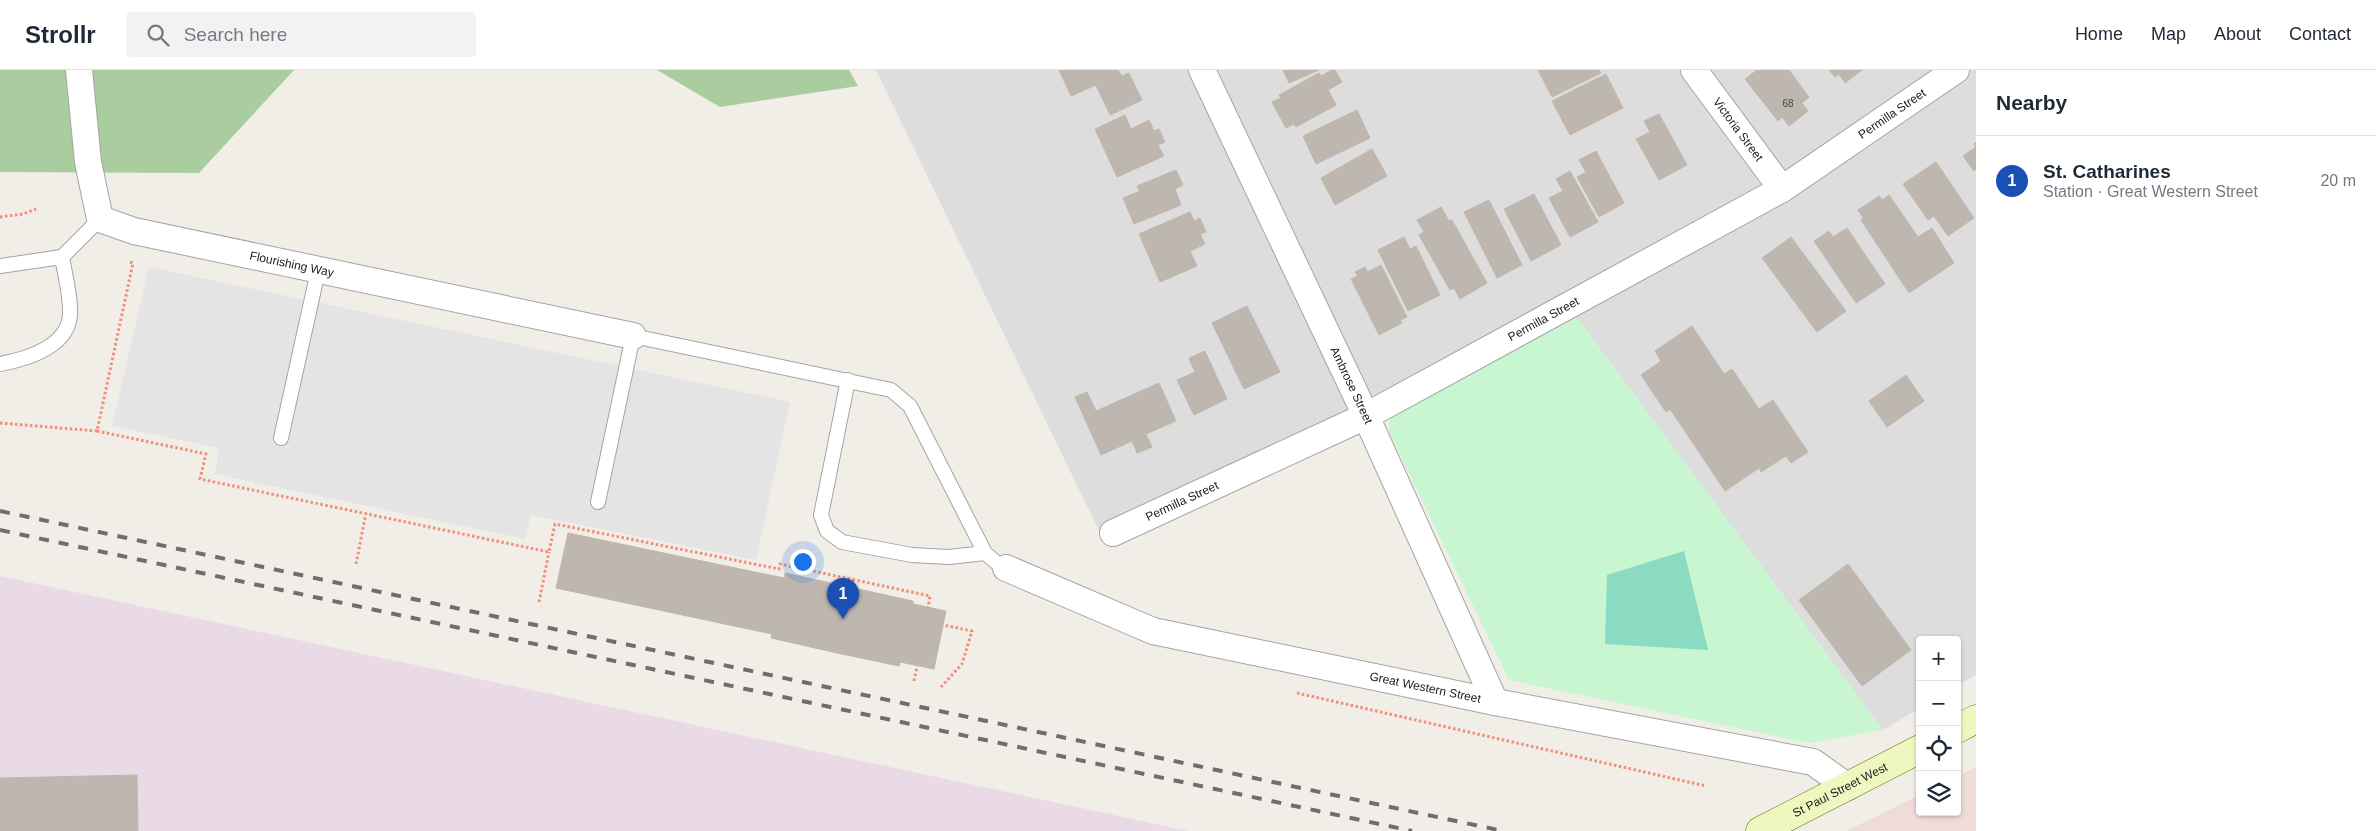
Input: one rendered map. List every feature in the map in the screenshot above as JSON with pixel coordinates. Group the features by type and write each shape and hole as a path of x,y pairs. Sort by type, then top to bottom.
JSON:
{"main road":[{"path":"1961,727 1976,719"},
{"name":"St Paul Street West","path":"1760,831 1820,802 1916,751"}],"street":[{"path":"79,70 88,162 100,219"},
{"name":"Ambrose Street","path":"1202,70 1366,416 1495,702"},
{"name":"Victoria Street","path":"1694,70 1782,189"},
{"name":"Permilla Street","path":"1113,533 1366,416 1782,189 1956,70"},
{"name":"Flourishing Way","path":"100,219 134,231 632,336"},
{"name":"Great Western Street","path":"1006,568 1153,631 1495,702 1813,762 1848,787"}],"lane":[{"path":"0,266 62,257 100,219"},
{"path":"0,364 19,361 47,349 64,333 71,312 62,257"},
{"path":"281,438 318,271"},
{"path":"598,502 632,336 891,390 910,406 985,553 1006,568"},
{"path":"848,380 820,516 827,531 842,542 912,555 949,557 985,553"}],"path":[{"path":"0,217 23,214 36,209"},
{"path":"96,430 133,263 126,259"},
{"path":"0,423 96,430 206,454 200,479 549,552"},
{"path":"356,564 366,513"},
{"path":"538,602 555,524 779,569 780,564 930,596 928,608"},
{"path":"852,587 853,579"},
{"path":"942,687 962,664 972,631 943,625"},
{"path":"914,681 917,666"},
{"path":"1295,693 1706,786"}],"shaded area":[{"path":"876,70 1976,70 1976,675 1961,684 1961,636 1916,636 1916,710 1883,730 1575,315 1104,541"},
{"path":"149,267 790,402 756,560 531,515 525,539 215,474 219,448 112,426"},
{"path":"0,576 1188,831 0,831"},
{"path":"1976,767 1976,831 1846,831 1916,797 1916,816 1961,816 1961,775"}],"green space":[{"path":"0,70 294,70 199,173 0,172"},
{"path":"657,70 849,70 858,86 720,107"},
{"path":"1575,315 1883,730 1808,743 1509,680 1389,432 1390,418"},
{"path":"1684,551 1708,650 1605,644 1607,575"}],"building":[{"path":"1059,70 1118,70 1122,76 1129,73 1142,100 1110,115 1096,85 1071,96"},
{"path":"1283,70 1319,70 1289,83"},
{"path":"1335,70 1342,82 1328,90 1336,105 1296,127 1294,124 1286,128 1272,102 1281,98 1279,95 1319,73 1321,76"},
{"path":"1538,70 1599,70 1601,73 1552,97"},
{"path":"1757,70 1789,70 1809,97 1802,103 1808,111 1789,126 1782,117 1778,121 1745,79"},
{"path":"1829,70 1862,70 1845,83 1839,74 1835,77"},
{"path":"1606,74 1623,108 1570,135 1552,101"},
{"path":"1357,110 1370,138 1316,164 1303,136"},
{"path":"1659,114 1687,165 1659,180 1636,139 1650,132 1644,121"},
{"path":"1125,115 1131,129 1149,120 1154,131 1159,129 1165,142 1158,145 1164,156 1117,177 1095,129"},
{"path":"1976,147 1976,169 1974,171 1963,156"},
{"path":"1372,149 1387,176 1335,205 1321,178"},
{"path":"1596,151 1624,203 1599,217 1577,177 1586,172 1579,160"},
{"path":"1936,162 1974,218 1948,236 1934,216 1928,220 1903,184"},
{"path":"1176,170 1183,185 1175,189 1181,205 1134,224 1123,198 1140,191 1137,186"},
{"path":"1570,171 1598,222 1570,237 1549,198 1563,191 1556,179"},
{"path":"1534,194 1561,245 1531,261 1504,209"},
{"path":"1889,195 1918,237 1932,228 1954,263 1909,293 1861,220 1863,218 1858,210 1879,196 1882,200"},
{"path":"1489,200 1522,265 1497,278 1464,212"},
{"path":"1441,207 1449,221 1452,220 1487,283 1460,299 1454,288 1450,290 1419,235 1424,232 1417,220"},
{"path":"1190,212 1194,221 1200,218 1206,232 1200,234 1205,244 1190,251 1197,266 1160,282 1139,234"},
{"path":"1847,228 1885,284 1856,303 1814,241 1829,231 1833,237"},
{"path":"1404,237 1410,249 1416,246 1440,295 1408,311 1378,250"},
{"path":"1791,237 1846,311 1817,332 1762,258"},
{"path":"1381,265 1407,317 1400,320 1402,323 1379,335 1351,279 1358,276 1355,272 1365,267 1367,272"},
{"path":"1247,306 1280,372 1244,389 1212,323"},
{"path":"1692,326 1724,374 1732,369 1759,409 1773,400 1808,452 1791,463 1786,456 1761,472 1759,468 1725,491 1670,409 1666,412 1641,375 1661,361 1655,351"},
{"path":"1205,351 1227,399 1194,415 1177,380 1195,372 1189,358"},
{"path":"1906,375 1924,401 1887,427 1869,401"},
{"path":"1159,383 1176,421 1146,434 1152,447 1137,453 1132,441 1101,455 1075,397 1087,392 1096,411"},
{"path":"568,533 745,570 734,626 556,588"},
{"path":"1848,564 1911,650 1862,686 1799,600"},
{"path":"745,570 784,578 785,573 913,601 913,604 946,611 934,669 900,662 899,666 837,653 771,638 772,634 734,626"},
{"path":"137,775 138,831 0,831 0,778"}],"railway":[{"path":"0,511 1503,831"},
{"path":"0,530 1412,831"}],"place":[{"name":"St. Catharines","path":"843,619"}]}
